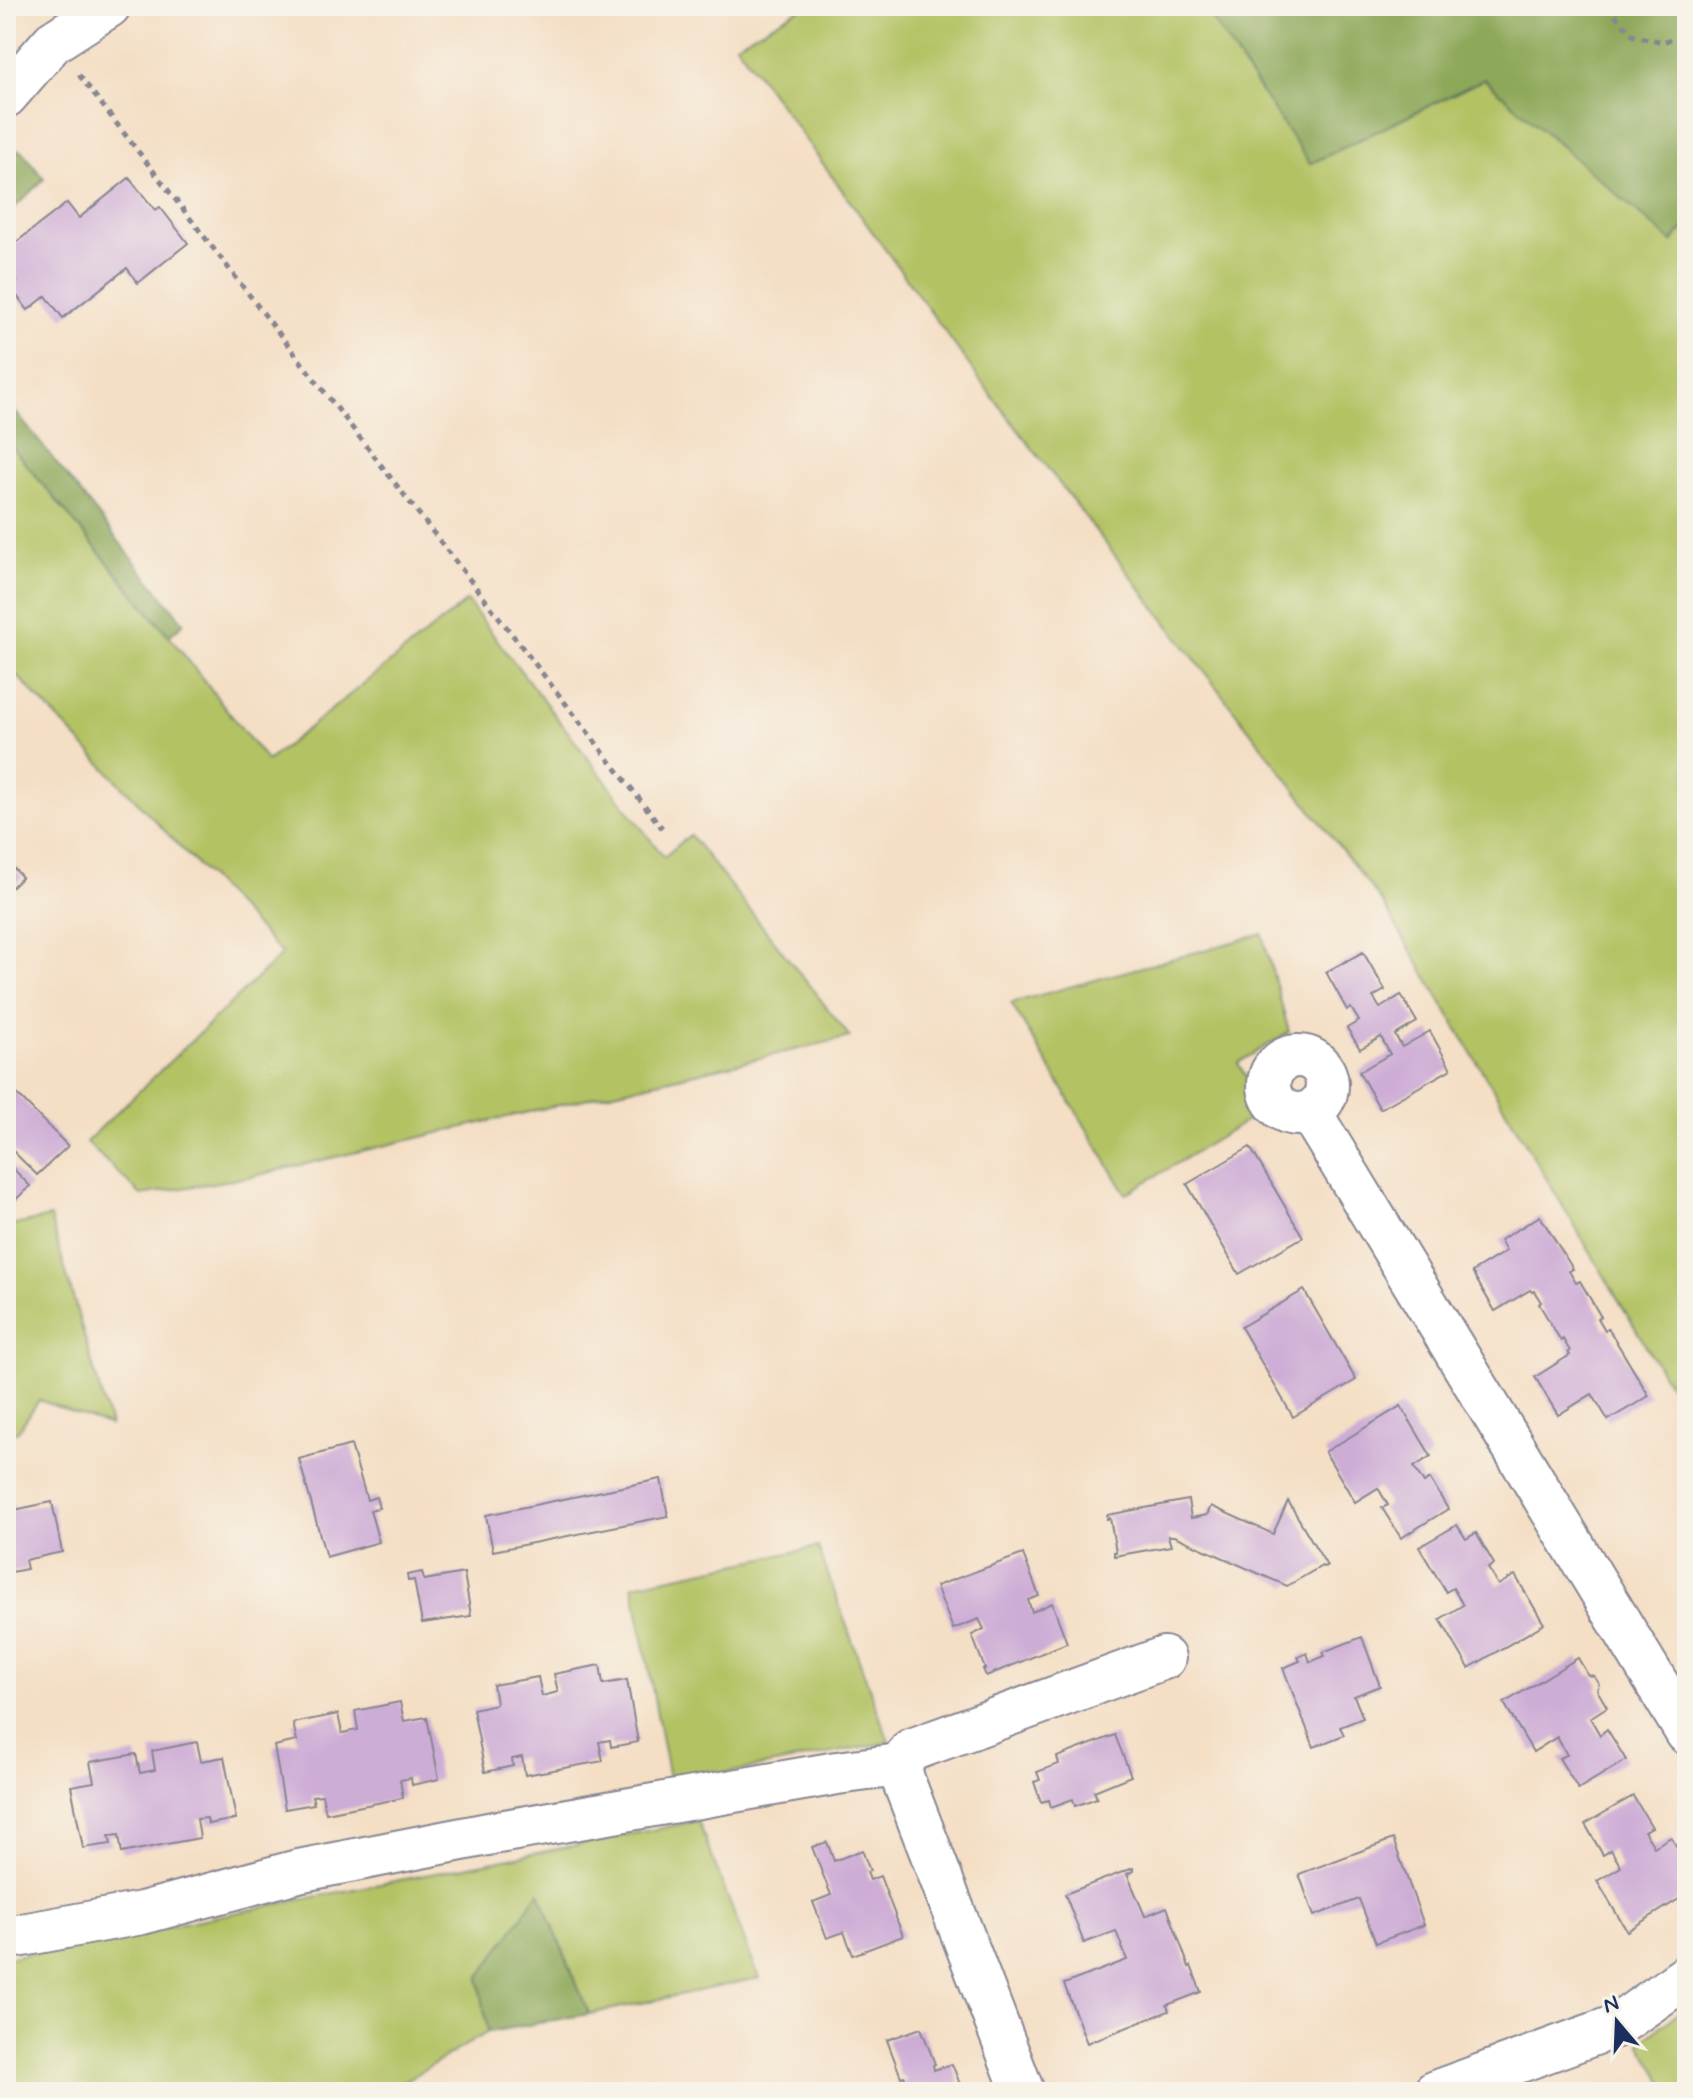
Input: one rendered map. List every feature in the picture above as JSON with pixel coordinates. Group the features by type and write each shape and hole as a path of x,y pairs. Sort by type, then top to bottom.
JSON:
{"street":[{"path":"6,96 53,42 109,6"},
{"path":"1310,1112 1687,1733"},
{"path":"6,1938 142,1913 298,1871 463,1839 837,1773 899,1765 911,1750 1164,1658"},
{"path":"899,1765 1023,2092"},
{"path":"1435,2092 1504,2080 1616,2026 1687,1976"}],"path":[{"path":"1607,6 1634,36 1664,42 1687,31"},
{"path":"53,42 662,828"}],"green space":[{"path":"805,6 1203,6 1310,164 1484,79 1671,241 1687,225 1687,1415 1382,902 985,387 736,44"},
{"path":"1203,6 1687,6 1687,225 1672,242 1484,79 1310,164"},
{"path":"6,147 22,151 44,179 6,216"},
{"path":"6,400 184,623 169,636 6,440"},
{"path":"6,440 169,636 267,761 467,601 664,857 690,835 850,1037 254,1176 141,1195 86,1142 282,954 6,664"},
{"path":"1262,934 1289,1032 1238,1063 1265,1110 1126,1194 1011,1003"},
{"path":"50,1217 110,1426 39,1400 18,1431 6,1434 6,1227"},
{"path":"818,1547 889,1742 670,1784 633,1585"},
{"path":"698,1821 759,1978 589,2014 539,1893 479,1978 488,2032 383,2092 6,2092 6,1958"},
{"path":"539,1892 589,2014 488,2032 479,1978"},
{"path":"1687,2005 1687,2092 1669,2092 1640,2043"}],"building":[{"path":"129,178 155,210 160,207 188,243 138,283 127,268 63,318 46,296 28,310 10,287 17,282 6,268 6,250 67,203 79,218"},
{"path":"6,860 22,877 6,893"},
{"path":"1363,952 1385,990 1373,997 1380,1008 1401,995 1417,1022 1395,1035 1402,1047 1430,1031 1451,1069 1380,1109 1359,1072 1390,1054 1381,1037 1360,1049 1347,1028 1359,1021 1351,1008 1347,1010 1326,972"},
{"path":"6,1083 68,1146 37,1175 6,1144"},
{"path":"1250,1147 1303,1237 1239,1274 1187,1184"},
{"path":"6,1161 30,1186 6,1209"},
{"path":"1540,1216 1573,1269 1569,1271 1576,1283 1580,1281 1605,1330 1608,1328 1649,1396 1608,1420 1592,1394 1558,1415 1535,1377 1570,1355 1570,1351 1539,1304 1541,1302 1530,1290 1495,1311 1472,1272 1506,1251 1500,1240"},
{"path":"1304,1290 1356,1380 1293,1417 1241,1327"},
{"path":"1401,1406 1431,1456 1414,1467 1424,1483 1430,1479 1448,1509 1401,1538 1382,1508 1388,1505 1378,1488 1355,1502 1325,1452"},
{"path":"351,1445 367,1500 376,1497 379,1508 370,1510 379,1542 326,1557 299,1459"},
{"path":"661,1479 668,1516 493,1551 486,1515"},
{"path":"1188,1500 1191,1518 1207,1515 1211,1506 1273,1534 1288,1501 1327,1566 1287,1586 1174,1536 1168,1536 1171,1546 1114,1556 1116,1552 1107,1515"},
{"path":"13,1502 14,1510 52,1502 62,1552 25,1560 27,1569 6,1573 6,1503"},
{"path":"1457,1525 1466,1539 1476,1533 1494,1564 1488,1568 1498,1585 1515,1575 1544,1624 1469,1668 1440,1619 1463,1605 1453,1588 1446,1592 1419,1547"},
{"path":"1023,1554 1039,1596 1028,1600 1032,1612 1052,1603 1067,1643 986,1676 972,1635 984,1629 979,1619 953,1629 936,1586"},
{"path":"422,1572 424,1580 464,1573 471,1616 422,1623 414,1580 408,1581 407,1575"},
{"path":"1362,1637 1380,1686 1354,1696 1363,1718 1340,1727 1344,1735 1314,1747 1283,1668 1300,1661 1298,1657 1307,1653 1310,1662 1325,1656 1323,1652"},
{"path":"1578,1658 1588,1675 1594,1676 1599,1684 1597,1690 1607,1707 1590,1718 1600,1735 1607,1729 1626,1760 1578,1789 1559,1758 1567,1755 1557,1737 1533,1752 1504,1703"},
{"path":"600,1665 603,1684 627,1680 638,1742 611,1747 610,1740 599,1742 603,1761 525,1775 522,1757 512,1759 513,1766 485,1772 473,1709 496,1704 493,1685 538,1677 542,1696 558,1692 554,1674"},
{"path":"400,1702 404,1721 427,1717 439,1779 412,1785 411,1778 400,1780 403,1798 326,1813 322,1795 312,1796 314,1804 285,1809 274,1746 297,1741 293,1723 338,1714 342,1733 358,1730 355,1711"},
{"path":"1115,1735 1131,1776 1094,1791 1097,1798 1075,1806 1073,1799 1051,1807 1049,1800 1041,1802 1034,1782 1040,1780 1037,1772 1059,1764 1057,1757"},
{"path":"197,1742 201,1761 224,1757 236,1819 208,1824 207,1818 197,1819 200,1838 122,1853 119,1835 109,1836 111,1844 83,1848 71,1786 94,1782 90,1762 136,1754 140,1773 155,1770 152,1751"},
{"path":"1633,1796 1652,1827 1644,1831 1654,1847 1671,1837 1681,1854 1687,1855 1687,1894 1627,1931 1597,1881 1621,1867 1611,1850 1603,1855 1585,1824"},
{"path":"1393,1839 1424,1925 1376,1943 1359,1899 1314,1916 1299,1874"},
{"path":"827,1842 834,1861 862,1850 870,1880 880,1876 903,1936 853,1955 844,1932 827,1938 813,1902 831,1895 812,1847"},
{"path":"1133,1868 1134,1871 1127,1874 1145,1916 1167,1907 1201,1992 1167,2005 1169,2011 1087,2043 1064,1984 1127,1960 1116,1931 1084,1943 1065,1894"},
{"path":"921,2028 935,2064 934,2070 952,2064 963,2092 894,2092 892,2086 906,2081 904,2076 901,2077 887,2040"}]}
